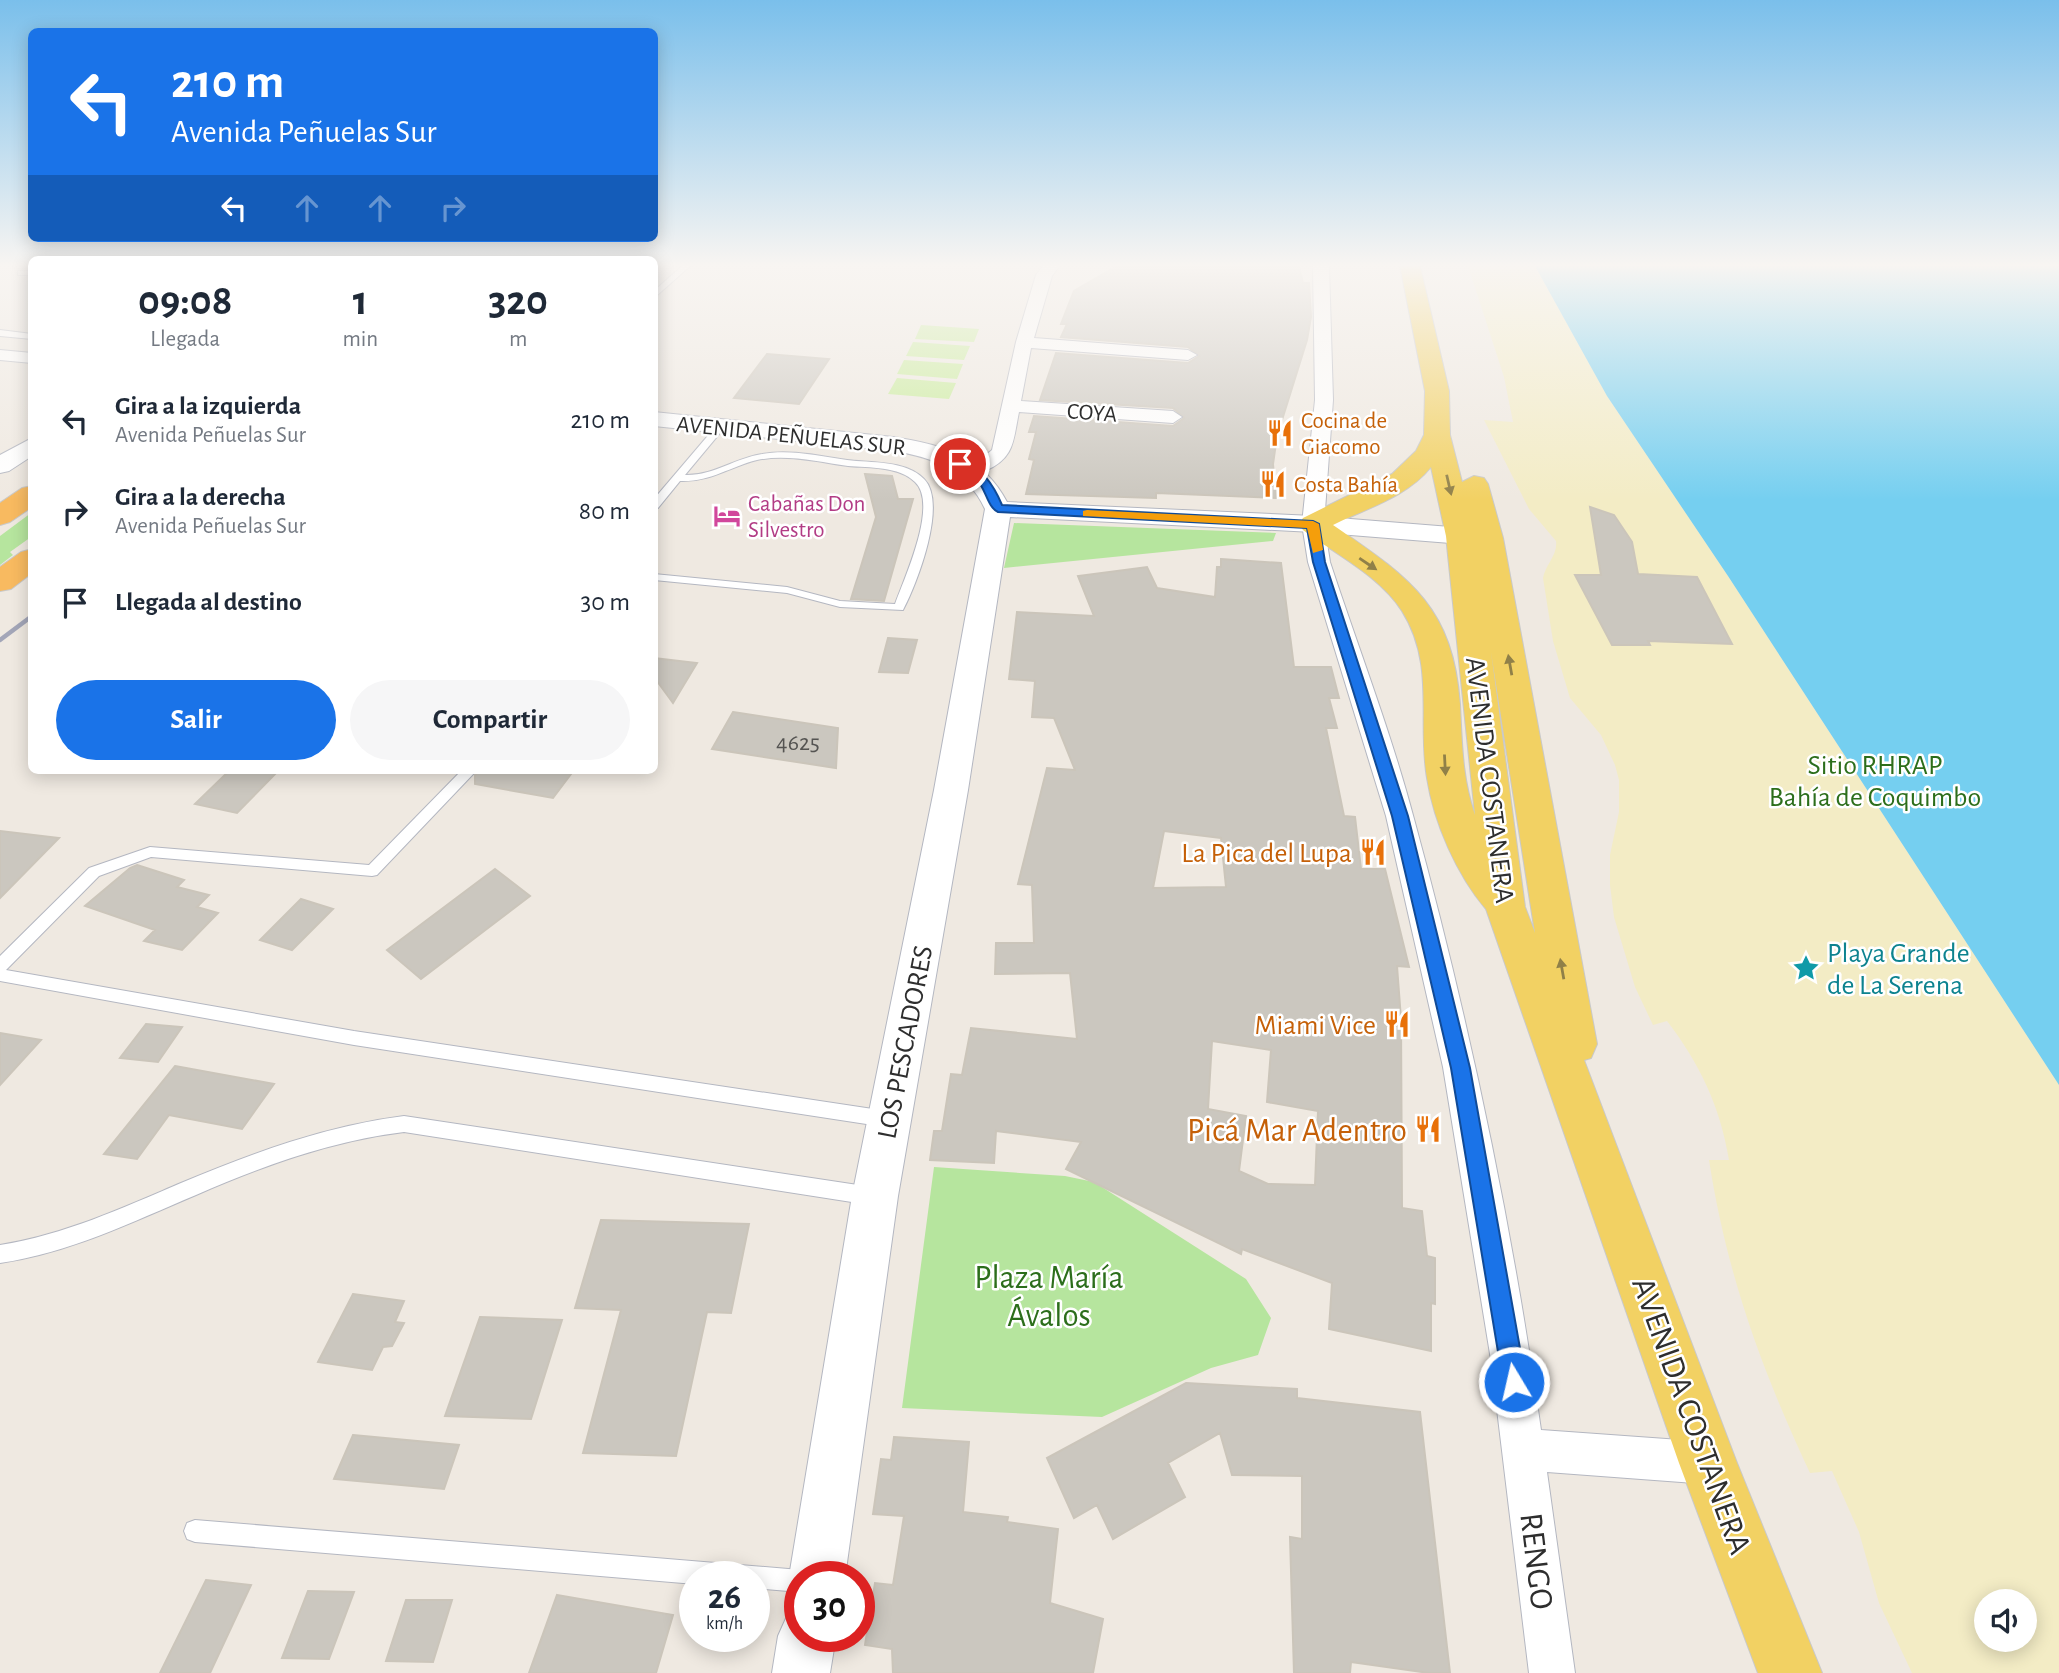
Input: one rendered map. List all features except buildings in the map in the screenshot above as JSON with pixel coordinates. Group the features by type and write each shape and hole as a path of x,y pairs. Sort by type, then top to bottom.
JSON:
{"highway":[{"path":"0,516 28,497"},
{"path":"0,582 28,561"}],"main road":[{"name":"AVENIDA COSTANERA","path":"1427,344 1437,391 1437,435 1475,537 1505,906 1708,1463 1790,1673"},
{"name":"AVENIDA COSTANERA","path":"1437,391 1460,437 1475,537 1598,1157"},
{"path":"1437,435 1426,458 1404,479 1313,524 1396,585 1414,605 1428,627 1437,655 1446,777 1450,794 1473,858 1505,906"}],"street":[{"path":"970,470 992,461 1001,452 1024,344"},
{"path":"1050,344 1188,355"},
{"name":"RENGO","path":"1323,344 1324,400 1313,524 1319,562 1400,816 1460,1068 1511,1360 1552,1673"},
{"path":"0,355 28,358"},
{"name":"COYA","path":"1012,406 1173,417"},
{"name":"AVENIDA PEÑUELAS SUR","path":"658,419 912,448 945,456 970,470 990,489 998,509"},
{"path":"0,466 28,448"},
{"path":"998,509 1313,524 1475,537"},
{"name":"LOS PESCADORES","path":"819,1561 875,1196 951,790 998,509"},
{"path":"1524,1450 1708,1463"},
{"path":"801,1673 804,1652"}],"lane":[{"path":"658,501 720,427"},
{"path":"658,577 787,590 840,604 899,608 928,522 928,494 920,481 905,472 882,467 767,456 744,462 710,477 678,478"},
{"path":"0,966 94,872 150,852 372,871 466,774"},
{"path":"0,975 354,1038 890,1119"},
{"path":"0,1254 21,1252 66,1240 262,1161 326,1138 379,1125 404,1124 875,1196"},
{"path":"195,1531 679,1571"}],"green space":[{"path":"912,344 970,346 964,360 906,356"},
{"path":"904,360 963,364 957,379 897,374"},
{"path":"897,378 956,383 949,399 888,394"},
{"path":"28,515 28,539 10,552 13,555 0,565 0,536"},
{"path":"1014,523 1276,533 1273,541 1004,568"},
{"name":"Plaza María Ávalos","path":"934,1167 1065,1176 1094,1182 1246,1279 1271,1318 1258,1355 1211,1368 1102,1417 902,1408"}],"sand":[{"name":"Playa Grande de La Serena","path":"1493,344 1578,344 1607,396 1728,576 2059,1085 2059,1673 1912,1673 1879,1603 1859,1532 1832,1471 1810,1473 1792,1434 1761,1358 1725,1243 1709,1160 1729,1160 1714,1104 1699,1070 1667,1021 1653,1025 1635,987 1614,917 1610,855 1619,812 1619,780 1601,735 1570,698 1553,641 1543,578 1555,551 1556,541 1529,509 1484,420 1513,422 1504,377"}],"water":[{"path":"1578,344 2059,344 2059,1085 1728,576 1607,396"}],"railway":[{"path":"0,640 28,619"}],"slow traffic":[{"path":"1087,513 1313,524 1317,550"}],"place":[{"name":"Cocina de Giacomo","path":"1280,433"},
{"name":"Costa Bahía","path":"1273,484"},
{"name":"Cabañas Don Silvestro","path":"727,516"},
{"name":"La Pica del Lupa","path":"1373,852"},
{"name":"Playa Grande de La Serena","path":"1806,968"},
{"name":"Miami Vice","path":"1397,1024"},
{"name":"Picá Mar Adentro","path":"1428,1129"}],"route":[{"path":"960,464 980,477 990,489 998,509 1313,524 1319,562 1400,816 1460,1068 1514,1382"}],"park label":[{"name":"Sitio RHRAP Bahía de Coquimbo","path":"1875,780"}]}
